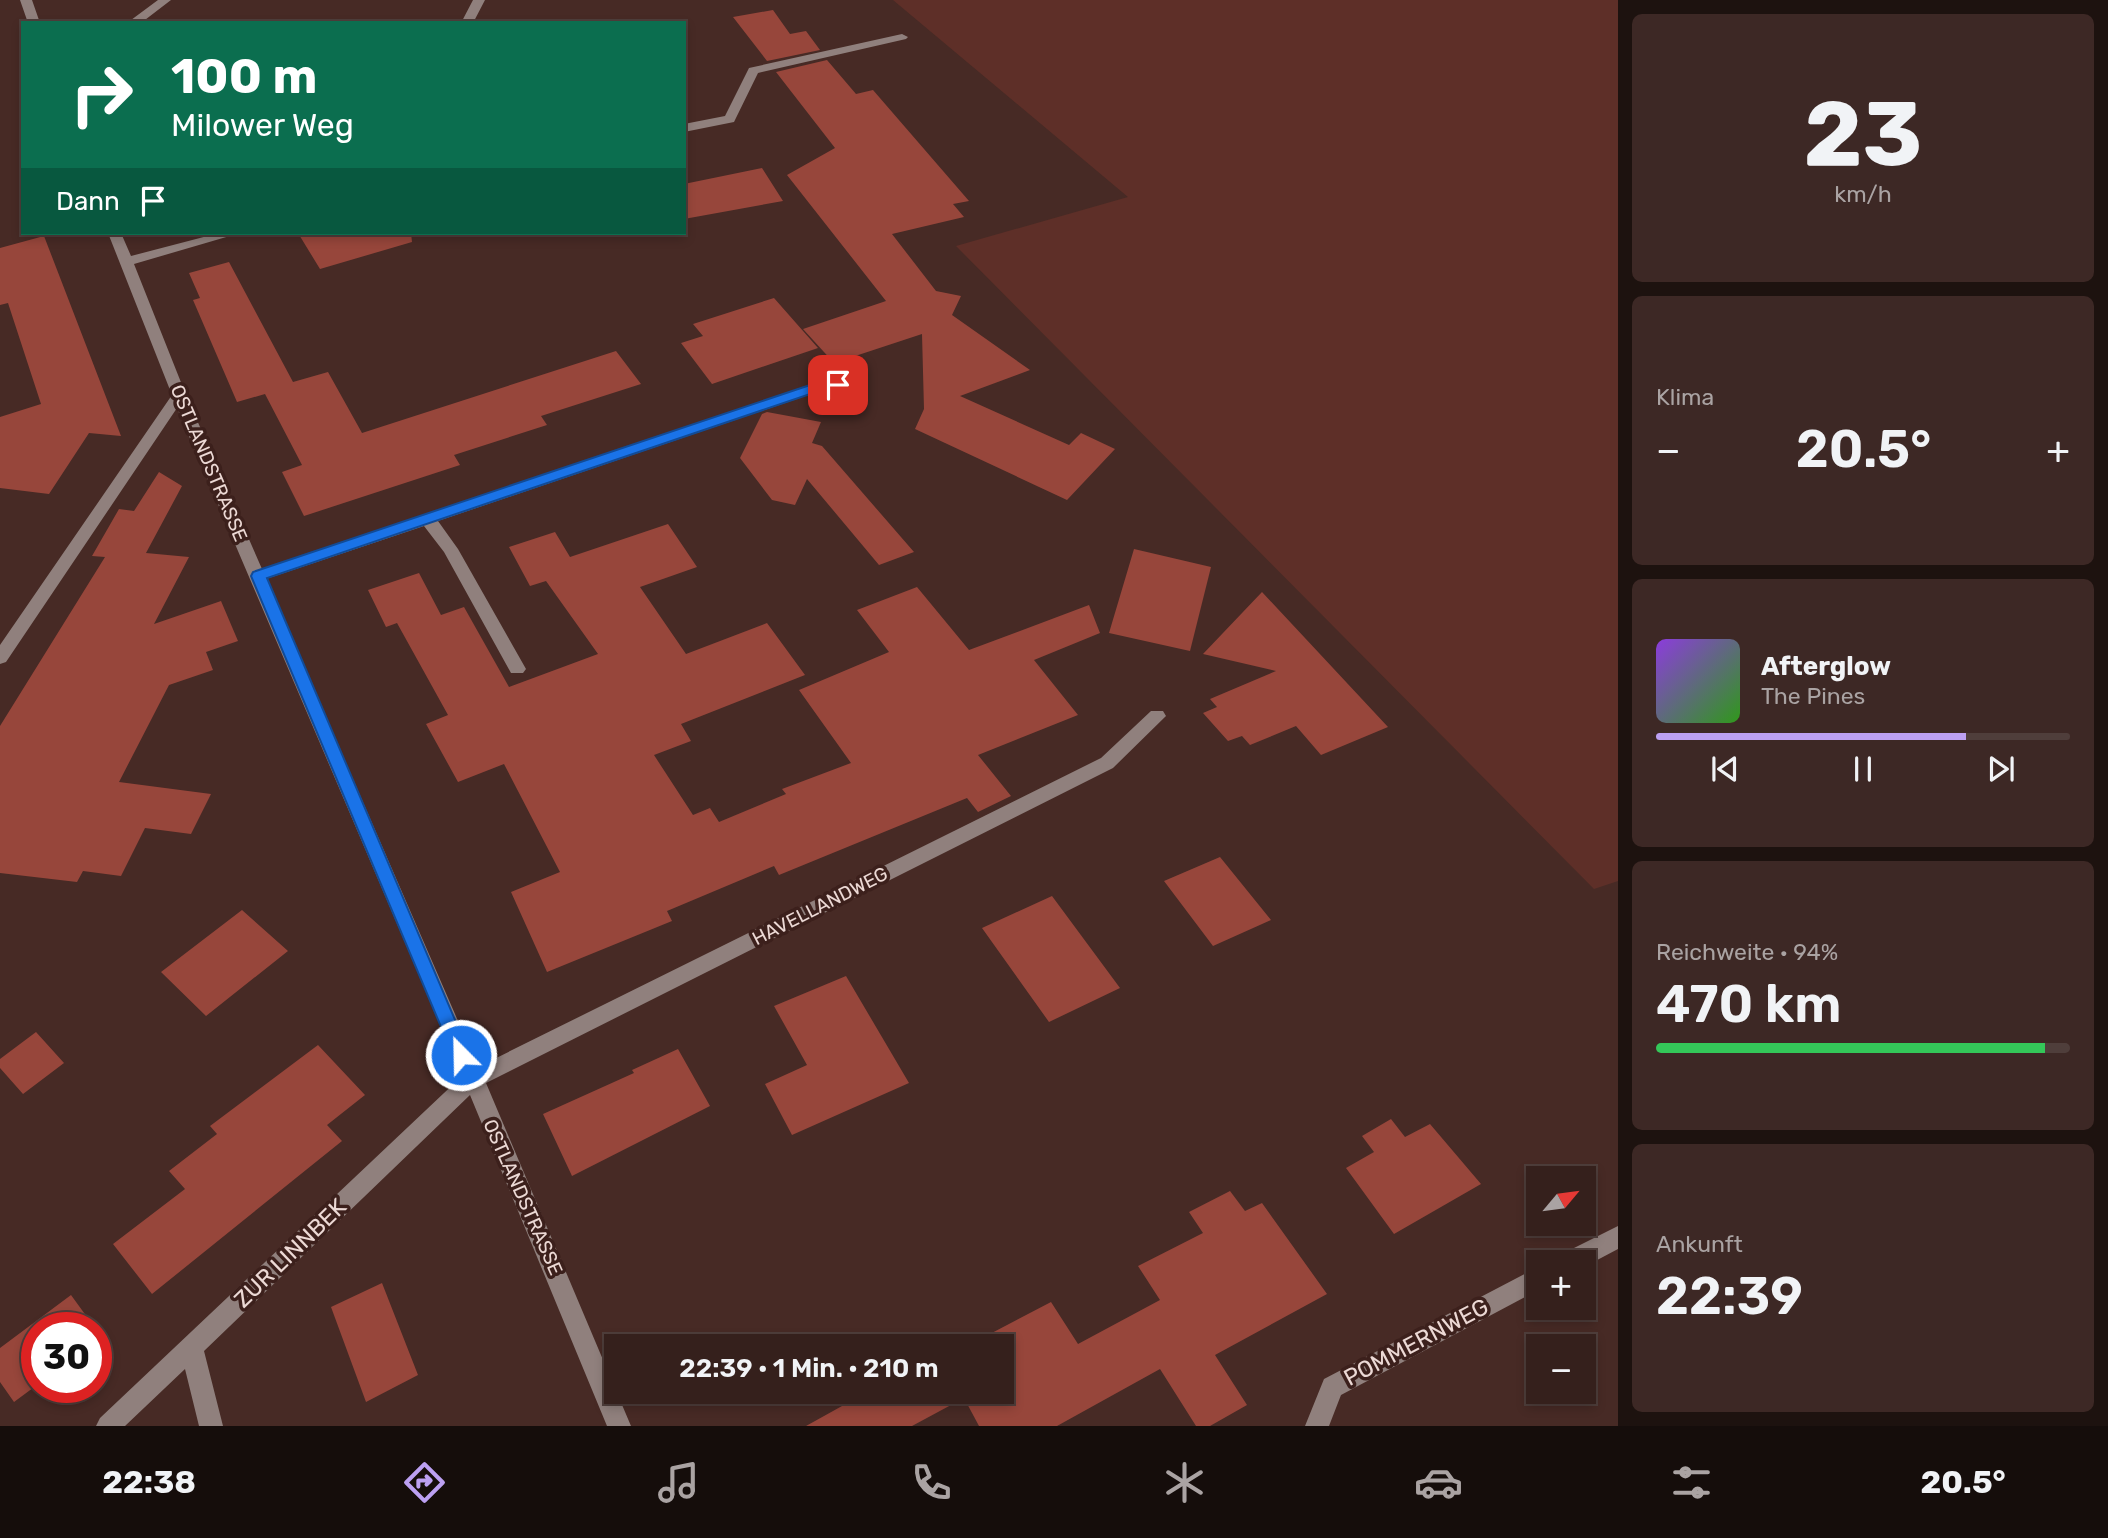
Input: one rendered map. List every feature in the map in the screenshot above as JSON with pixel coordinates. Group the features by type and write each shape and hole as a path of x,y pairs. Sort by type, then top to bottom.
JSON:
{"street":[{"path":"26,0 33,21"},
{"path":"136,21 165,0"},
{"path":"468,21 479,0"},
{"path":"686,128 730,119 752,71 902,37"},
{"name":"OSTLANDSTRASSE","path":"116,235 179,395 563,1287 620,1426"},
{"path":"126,262 226,235"},
{"path":"258,576 818,387 859,383"},
{"path":"0,658 179,395"},
{"path":"428,519 450,549 517,669"},
{"name":"HAVELLANDWEG","path":"472,1080 1107,763 1157,716"},
{"name":"ZUR LINNBEK","path":"108,1426 472,1080"},
{"path":"1593,1250 1618,1237"},
{"name":"POMMERNWEG","path":"1317,1426 1332,1387 1526,1284"},
{"path":"191,1347 211,1426"}],"shaded area":[{"path":"893,0 1618,0 1618,881 1594,889 956,246 1128,197"}],"building":[{"path":"773,10 790,34 806,31 820,50 767,61 733,17"},
{"path":"827,60 856,94 873,90 969,201 953,204 964,217 892,234 936,291 961,296 952,315 1030,370 960,396 1069,445 1081,433 1115,449 1067,500 915,429 924,409 922,334 834,363 803,329 886,301 787,175 835,148 776,72"},
{"path":"762,168 783,201 686,219 686,184"},
{"path":"299,235 411,235 412,242 320,269"},
{"path":"44,236 121,436 89,433 49,494 0,488 0,417 41,404 8,303 0,305 0,248"},
{"path":"229,262 293,382 328,372 362,433 616,351 641,384 541,416 547,425 454,455 460,465 304,516 282,472 302,465 265,394 237,402 193,300 200,298 189,273"},
{"path":"774,298 818,348 712,384 681,343 703,336 693,324"},
{"path":"767,412 821,422 812,443 822,446 914,552 879,565 807,479 795,505 772,500 740,458 762,414"},
{"path":"159,472 182,486 146,553 189,557 154,624 221,601 238,641 206,652 213,670 169,685 119,782 211,794 191,834 145,828 121,876 83,871 77,882 0,873 0,726 105,557 92,556 119,509 134,511"},
{"path":"668,524 697,567 640,587 686,654 767,623 805,675 681,724 691,741 654,755 693,815 710,808 719,822 786,794 782,789 851,763 799,690 889,652 857,610 917,587 969,650 1089,605 1100,633 1034,660 1078,715 978,755 1011,796 978,812 967,798 779,875 774,866 667,911 672,921 547,972 511,892 560,872 504,764 458,782 426,724 448,715 397,623 386,627 368,590 419,573 441,615 464,607 509,687 598,654 546,581 530,586 509,547 555,532 570,557"},
{"path":"1134,549 1211,567 1190,651 1109,633"},
{"path":"1262,592 1388,727 1321,755 1296,726 1250,745 1242,736 1228,741 1203,713 1217,707 1210,699 1276,671 1203,654"},
{"path":"1220,857 1271,920 1213,946 1164,881"},
{"path":"1052,896 1120,988 1049,1022 982,928"},
{"path":"242,910 288,951 206,1016 161,972"},
{"path":"846,976 909,1083 792,1135 765,1084 807,1065 774,1006"},
{"path":"36,1032 64,1063 23,1094 0,1068 0,1059"},
{"path":"318,1045 365,1095 327,1125 342,1141 152,1294 113,1244 185,1189 169,1171 217,1134 210,1126"},
{"path":"678,1049 710,1106 572,1176 543,1114 634,1073 632,1070"},
{"path":"1391,1119 1405,1137 1430,1124 1481,1184 1394,1234 1346,1168 1374,1152 1362,1136"},
{"path":"1230,1191 1245,1211 1262,1203 1327,1294 1215,1355 1247,1405 1210,1426 1196,1426 1160,1369 1057,1426 979,1426 967,1404 1014,1404 1014,1334 990,1334 1051,1302 1078,1344 1160,1300 1138,1266 1203,1233 1189,1212"},
{"path":"382,1283 418,1375 366,1402 331,1307"},
{"path":"71,1295 83,1312 48,1312"},
{"path":"21,1332 21,1397 14,1402 0,1382 0,1348"},
{"path":"846,1404 953,1404 912,1426 806,1426"}],"route":[{"path":"461,1055 258,576 818,387 838,385"}]}
